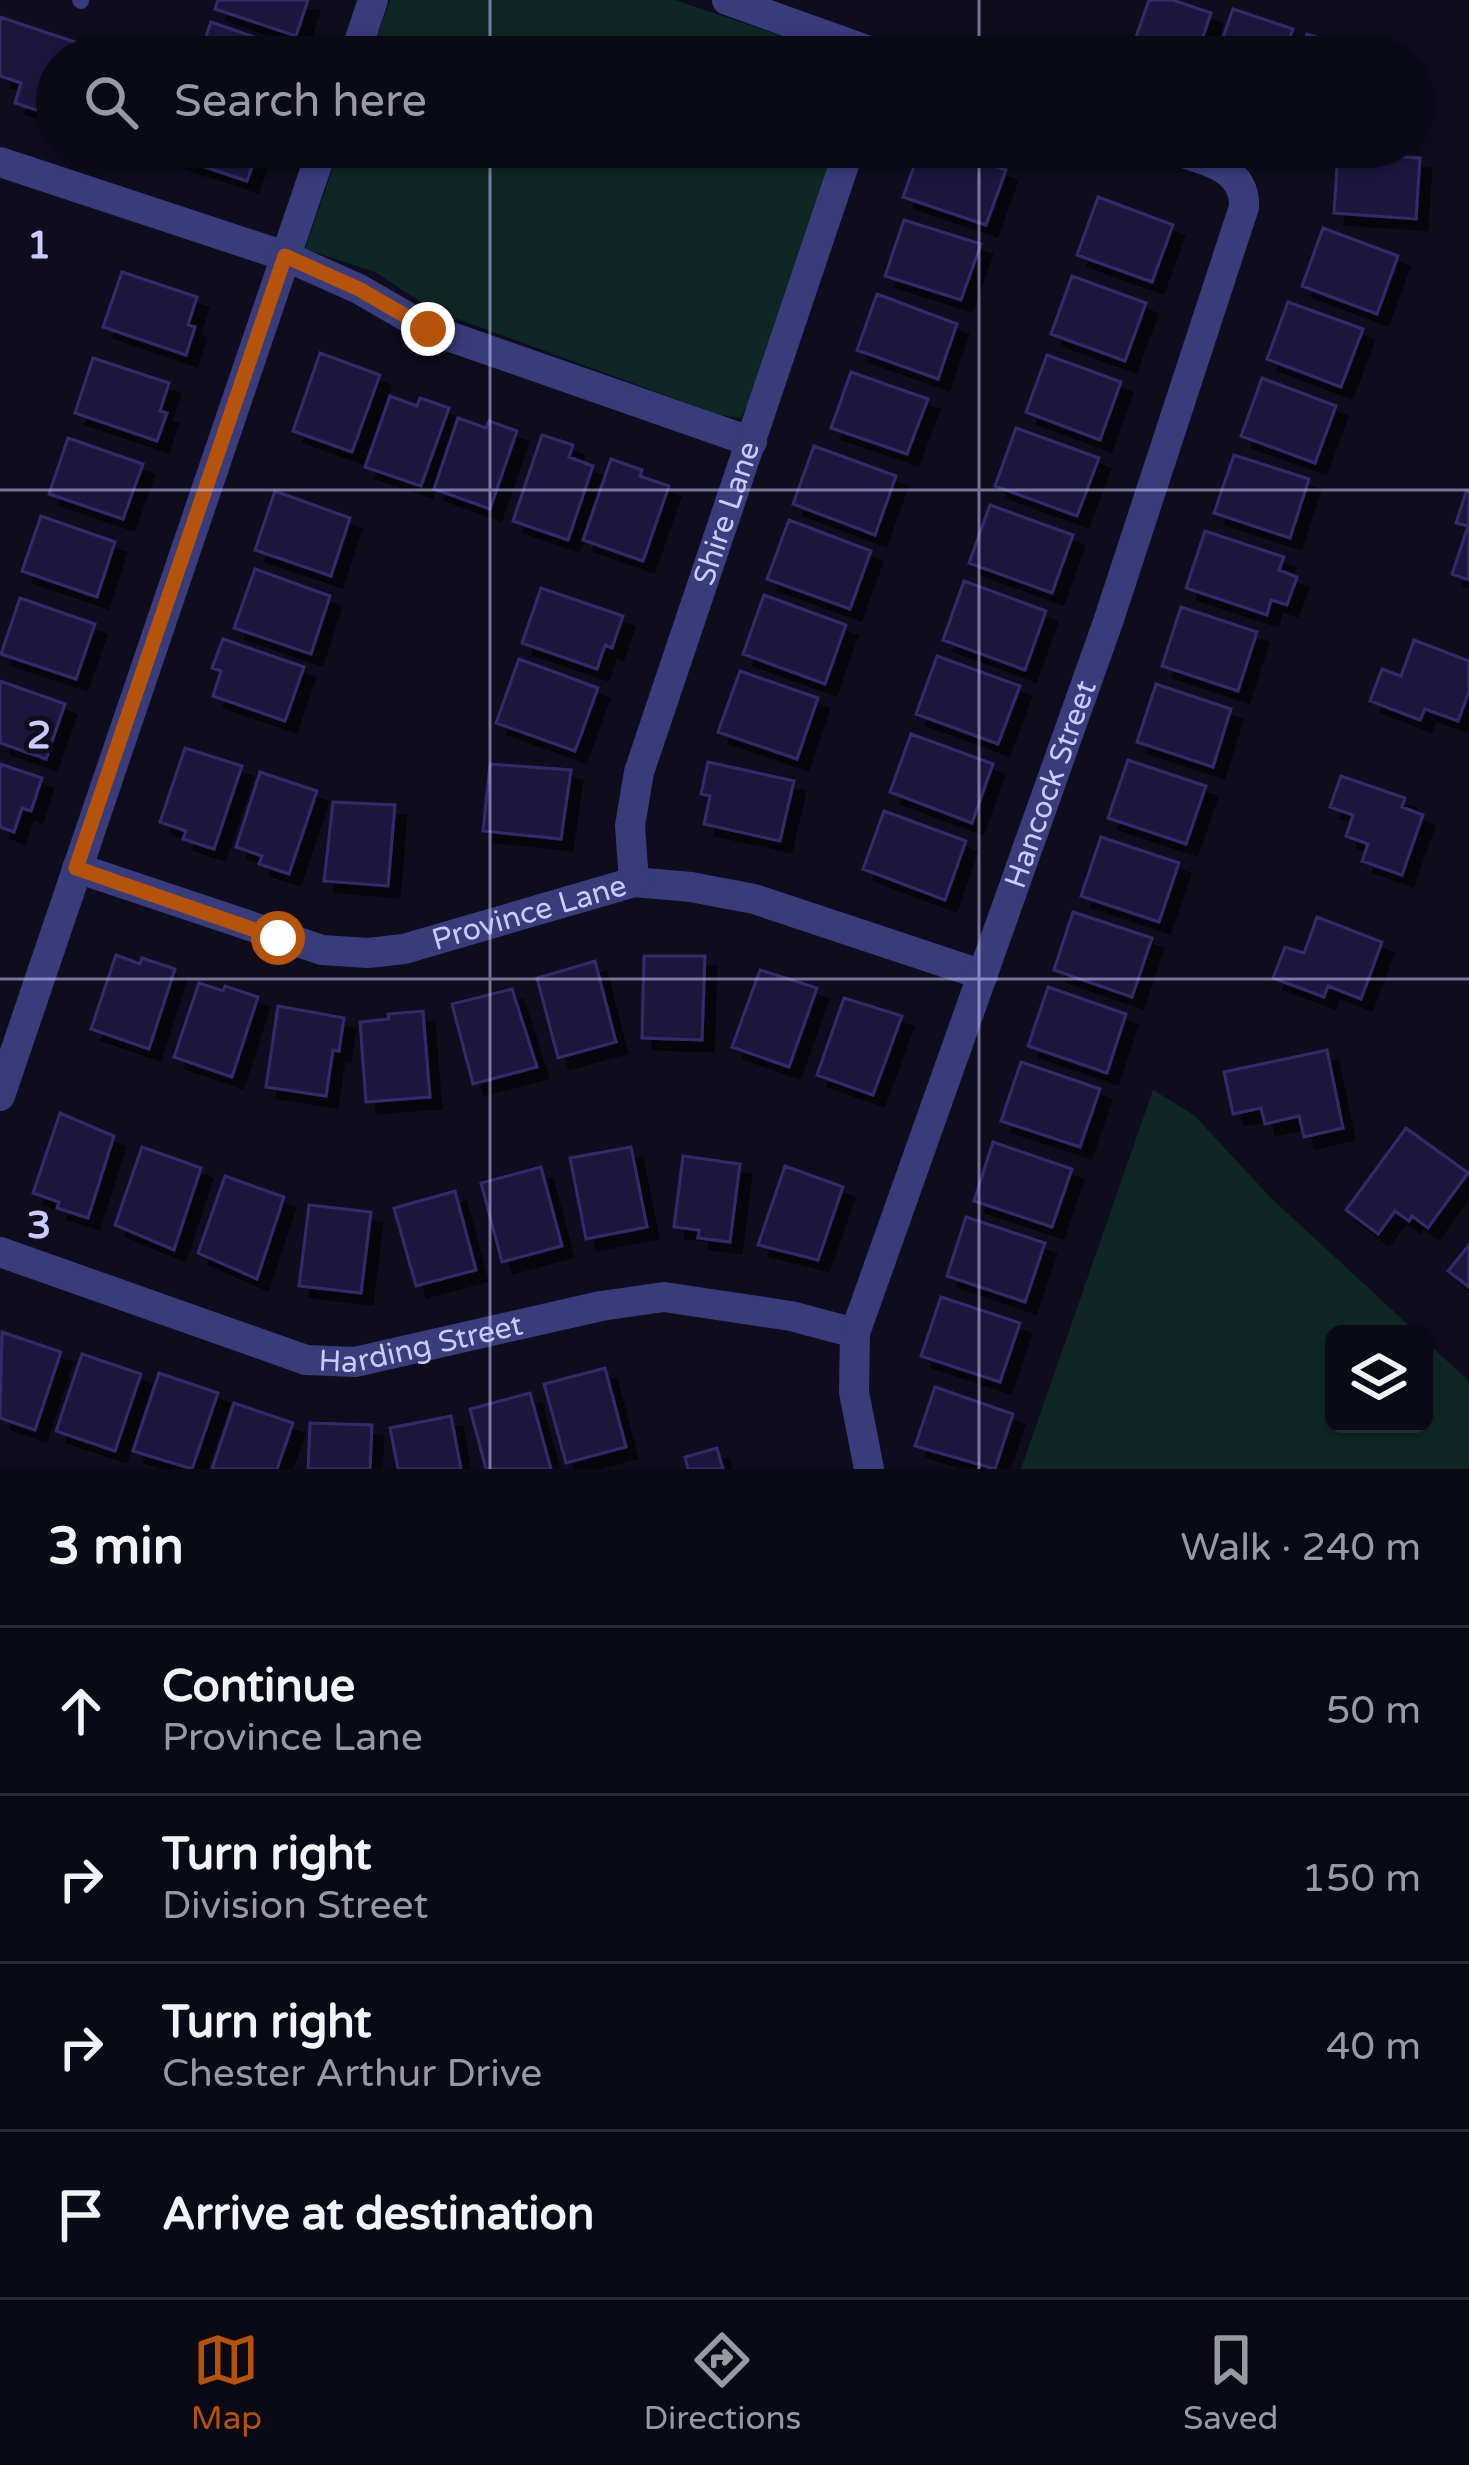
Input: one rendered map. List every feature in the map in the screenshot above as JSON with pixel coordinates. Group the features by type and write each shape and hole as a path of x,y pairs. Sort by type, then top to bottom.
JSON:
{"street":[{"path":"361,36 374,0"},
{"path":"727,0 826,36"},
{"path":"0,162 285,256 359,289 428,329 752,442"},
{"path":"0,1096 316,168"},
{"name":"Shire Lane","path":"634,882 630,826 639,772 843,168"},
{"name":"Hancock Street","path":"869,1469 854,1392 855,1334 1116,600 1244,207 1245,192 1239,179 1223,168"},
{"name":"Province Lane","path":"76,868 278,938 322,950 368,953 404,949 634,882 692,887 754,899 983,975"},
{"name":"Harding Street","path":"0,1252 306,1360 356,1362 601,1306 664,1297 791,1316 855,1334"}],"green space":[{"path":"390,0 675,0 782,36 377,36"},
{"path":"333,168 829,168 751,399 740,418 720,415 433,310 375,272 305,249"},
{"path":"1153,1090 1194,1115 1270,1197 1408,1325 1325,1325 1325,1433 1433,1433 1433,1348 1469,1381 1469,1469 1021,1469"}],"building":[{"path":"218,0 308,0 296,36 215,9"},
{"path":"1149,0 1173,0 1211,13 1203,36 1136,36"},
{"path":"1233,9 1293,29 1290,36 1223,36"},
{"path":"0,17 57,36 36,36 36,110 15,103 21,83 0,76"},
{"path":"211,22 252,36 206,36"},
{"path":"208,168 252,168 247,181"},
{"path":"913,168 1006,170 986,225 903,197"},
{"path":"1337,168 1419,168 1416,219 1334,213"},
{"path":"1098,197 1173,225 1152,282 1077,255"},
{"path":"904,220 981,244 961,300 885,276"},
{"path":"1323,228 1398,256 1377,314 1302,286"},
{"path":"122,272 197,297 188,325 195,327 186,355 103,327"},
{"path":"1072,276 1146,303 1125,361 1051,334"},
{"path":"877,294 957,324 938,379 857,350"},
{"path":"1288,302 1363,329 1341,387 1267,359"},
{"path":"320,353 380,375 352,452 293,431"},
{"path":"1047,355 1121,382 1100,440 1026,412"},
{"path":"93,358 169,383 160,411 167,413 157,441 75,413"},
{"path":"851,372 928,399 907,454 831,428"},
{"path":"1262,378 1336,406 1315,463 1241,436"},
{"path":"390,396 417,406 420,398 449,408 421,486 365,467"},
{"path":"458,418 486,428 489,421 517,431 490,509 434,489"},
{"path":"1016,428 1099,458 1077,516 995,486"},
{"path":"542,435 573,445 569,457 593,466 568,540 513,521"},
{"path":"68,438 143,464 123,519 49,494"},
{"path":"814,446 896,476 875,535 793,504"},
{"path":"1234,455 1309,479 1290,538 1214,513"},
{"path":"611,459 669,486 643,561 583,540"},
{"path":"275,491 350,518 331,576 255,550"},
{"path":"1469,493 1469,580 1452,574 1468,526 1456,523"},
{"path":"990,505 1073,535 1052,593 969,563"},
{"path":"41,516 115,542 97,597 22,571"},
{"path":"789,520 871,551 850,609 767,579"},
{"path":"1205,531 1284,557 1279,570 1297,577 1287,605 1271,600 1267,615 1186,588"},
{"path":"255,569 330,596 311,654 234,628"},
{"path":"964,581 1046,611 1025,670 943,640"},
{"path":"541,588 623,616 612,648 605,645 597,669 522,643"},
{"path":"764,595 846,625 825,684 743,654"},
{"path":"20,598 95,624 76,679 1,654"},
{"path":"1181,607 1257,632 1238,691 1162,666"},
{"path":"223,639 304,667 285,721 213,696 221,671 212,668"},
{"path":"1414,640 1469,661 1469,692 1458,721 1425,709 1420,720 1370,701 1382,669 1401,676"},
{"path":"937,656 1020,686 998,744 916,714"},
{"path":"519,659 598,688 575,751 496,723"},
{"path":"740,671 818,698 797,759 718,732"},
{"path":"0,681 65,704 46,759 0,743"},
{"path":"1156,684 1231,709 1213,767 1137,742"},
{"path":"911,734 993,764 972,823 890,792"},
{"path":"185,748 242,766 214,849 183,839 186,831 160,822"},
{"path":"1128,760 1206,786 1186,844 1108,818"},
{"path":"708,762 794,781 780,841 704,824 710,796 701,794"},
{"path":"0,764 42,778 31,811 22,808 14,832 0,827"},
{"path":"490,764 571,770 561,839 483,831"},
{"path":"260,772 317,791 289,874 259,864 262,856 236,847"},
{"path":"1341,776 1405,798 1402,807 1423,815 1402,875 1362,861 1368,844 1346,836 1353,815 1330,807"},
{"path":"333,802 395,805 388,886 324,881"},
{"path":"884,811 966,841 945,900 863,869"},
{"path":"1101,837 1179,863 1159,922 1081,896"},
{"path":"1073,912 1152,938 1132,997 1054,970"},
{"path":"1317,917 1382,942 1361,999 1328,986 1324,997 1273,978 1285,947 1304,953"},
{"path":"116,955 175,969 149,1049 91,1029"},
{"path":"644,956 705,956 702,1040 642,1038"},
{"path":"595,961 616,1042 558,1058 537,978"},
{"path":"760,970 817,988 789,1067 732,1047"},
{"path":"199,983 258,997 232,1077 174,1057"},
{"path":"1048,987 1126,1014 1107,1073 1028,1046"},
{"path":"512,989 537,1067 473,1084 452,1004"},
{"path":"844,998 902,1016 873,1095 817,1075"},
{"path":"278,1006 344,1018 326,1096 266,1087"},
{"path":"423,1011 430,1097 366,1102 360,1022"},
{"path":"1327,1050 1343,1128 1304,1137 1299,1116 1265,1124 1261,1108 1233,1114 1224,1072"},
{"path":"1021,1062 1100,1089 1080,1147 1001,1121"},
{"path":"60,1113 114,1136 88,1218 57,1208 59,1202 33,1193"},
{"path":"1406,1128 1468,1173 1428,1228 1395,1211 1378,1234 1346,1210"},
{"path":"993,1142 1072,1169 1052,1227 974,1201"},
{"path":"142,1147 201,1168 174,1250 115,1225"},
{"path":"631,1147 647,1227 586,1239 570,1158"},
{"path":"683,1156 740,1164 730,1242 698,1238 699,1230 674,1227"},
{"path":"785,1166 843,1187 818,1260 758,1245"},
{"path":"541,1167 562,1246 502,1262 481,1183"},
{"path":"225,1176 284,1197 257,1279 198,1253"},
{"path":"455,1191 476,1270 416,1286 394,1208"},
{"path":"309,1205 371,1212 361,1293 299,1286"},
{"path":"966,1217 1045,1243 1025,1302 947,1276"},
{"path":"1469,1245 1469,1287 1448,1271"},
{"path":"941,1297 1020,1323 1000,1382 921,1356"},
{"path":"2,1332 61,1352 35,1430 0,1418"},
{"path":"82,1354 141,1374 115,1451 56,1431"},
{"path":"605,1368 626,1447 566,1463 544,1384"},
{"path":"159,1373 218,1393 192,1469 133,1451"},
{"path":"935,1387 1013,1414 995,1469 915,1446"},
{"path":"530,1393 551,1469 486,1469 470,1409"},
{"path":"234,1403 293,1423 277,1469 212,1469"},
{"path":"451,1416 461,1469 398,1469 390,1428"},
{"path":"310,1423 372,1425 370,1469 308,1469"},
{"path":"717,1448 723,1469 688,1469 685,1457"}],"route":[{"path":"278,938 76,868 285,256 359,289 428,329"}]}
